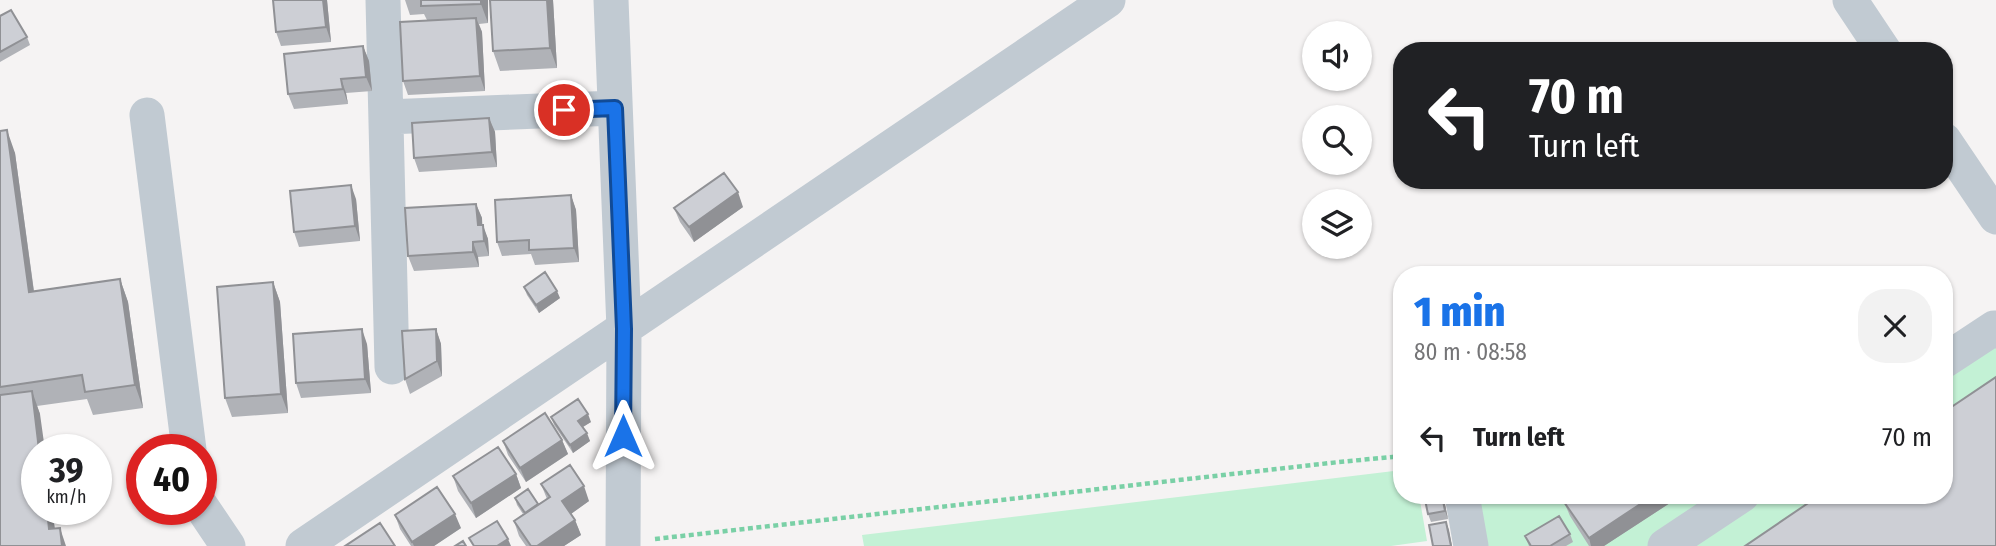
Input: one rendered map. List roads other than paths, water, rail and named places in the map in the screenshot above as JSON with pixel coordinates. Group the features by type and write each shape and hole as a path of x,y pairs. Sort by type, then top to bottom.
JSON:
{"street":[{"path":"383,0 392,368"},
{"path":"611,0 624,329 623,544"},
{"path":"303,546 1108,0"},
{"path":"1850,0 1878,42"},
{"path":"386,117 615,108"},
{"path":"146,115 187,434"},
{"path":"1953,153 1996,217"},
{"path":"1953,354 1994,328 1996,331"},
{"path":"1464,504 1471,546"},
{"path":"1665,546 1728,504"},
{"path":"214,525 228,546"}]}
